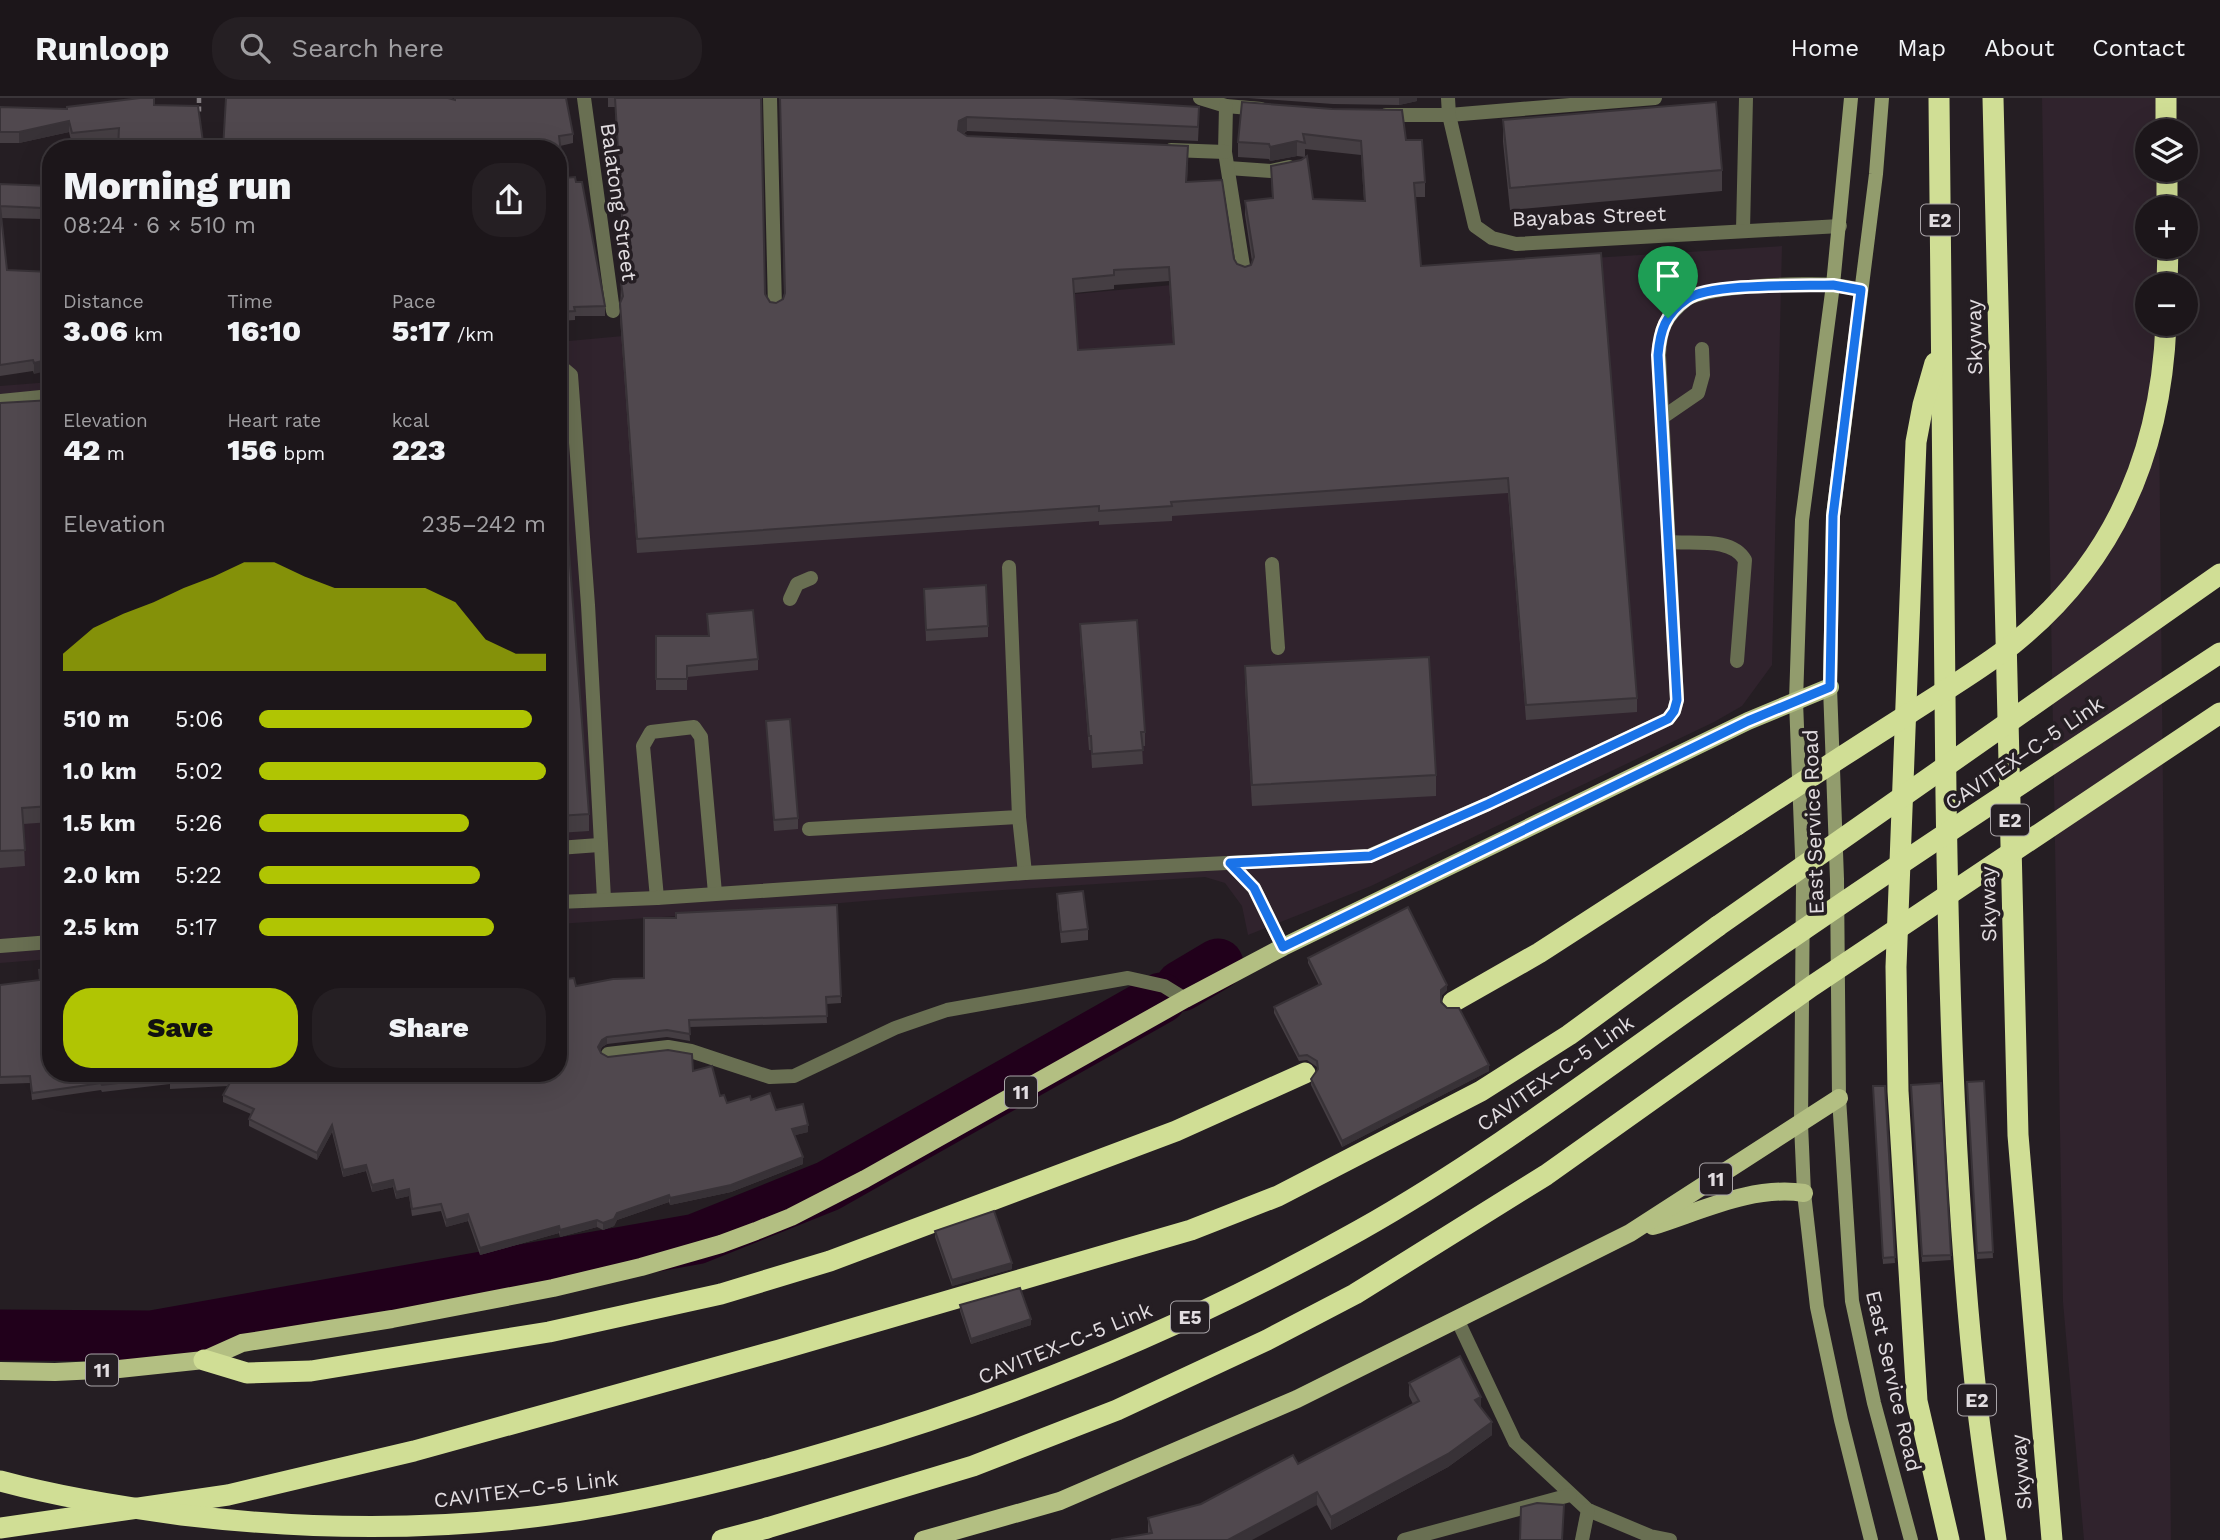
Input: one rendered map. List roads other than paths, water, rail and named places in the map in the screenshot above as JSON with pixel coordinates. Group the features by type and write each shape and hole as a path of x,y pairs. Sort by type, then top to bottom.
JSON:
{"highway":[{"name":"Skyway","path":"1939,98 1944,685 1948,933 1954,1088 1964,1260 1977,1398 1996,1540"},
{"name":"Skyway","path":"1993,98 2018,1135 2052,1540"},
{"path":"2166,98 2166,119"},
{"path":"1453,1002 1550,946 1737,825 1985,664 2034,626 2077,580 2109,536 2140,469 2162,384 2165,336"},
{"name":"Skyway","path":"1942,342 1923,405 1916,442 1896,967 1898,1091 1917,1401 1949,1540"},
{"path":"0,1528 228,1495 414,1451 792,1346 1191,1230 1278,1196 1481,1091 1569,1035 1718,926 2220,575"},
{"name":"CAVITEX–C-5 Link","path":"0,1481 119,1506 269,1524 394,1528 483,1523 610,1506 711,1483 874,1438 995,1398 1138,1342 1234,1297 1403,1205 1493,1147 1764,957 2220,653"},
{"path":"722,1540 973,1466 1117,1410 1267,1340 1355,1294 1546,1175 1812,986 2220,713"},
{"path":"204,1360 247,1373 311,1371 549,1332 721,1294 830,1261 1116,1154 1218,1114 1305,1073"}],"main road":[{"name":"East Service Road","path":"1851,98 1840,226 1802,520 1796,701 1803,881 1801,1124 1804,1193 1817,1307 1841,1420 1871,1540"},
{"name":"East Service Road","path":"1882,98 1876,174 1833,516 1830,687 1837,879 1839,1098 1852,1301 1874,1403 1910,1540"},
{"name":"11","path":"0,1371 120,1369 204,1360 242,1343 392,1320 553,1288 641,1267 733,1240 791,1217 865,1179 1283,947 1748,721 1830,687"},
{"name":"11","path":"923,1540 1072,1497 1297,1399 1630,1233 1839,1098"},
{"path":"1630,1233 1764,1192 1804,1193"}],"street":[{"name":"Balatong Street","path":"584,98 613,311"},
{"path":"771,98 775,308"},
{"path":"1200,98 1226,106 1280,110"},
{"name":"Bayabas Street","path":"1448,98 1449,115 1475,226 1492,238 1516,244 1840,226"},
{"path":"1372,114 1449,115 1656,98"},
{"path":"1743,230 1746,98"},
{"path":"1226,106 1225,152 1244,272"},
{"path":"1150,149 1225,152"},
{"path":"1228,168 1271,171 1299,165"},
{"path":"567,901 657,898 1026,873 1370,856 1668,719 1677,700 1658,355 1660,332 1668,318 1688,298 1728,288 1833,285 1861,290"},
{"path":"1663,417 1698,393 1703,375 1702,349"},
{"path":"567,372 571,375 588,605 604,899"},
{"path":"0,401 42,397"},
{"path":"1670,542 1731,545 1740,551 1745,560 1737,661"},
{"path":"1272,564 1278,648"},
{"path":"1009,567 1019,817 1026,873"},
{"path":"790,599 797,584 811,578"},
{"path":"657,898 643,747 651,732 694,727 701,737 715,893"},
{"path":"809,829 1019,817"},
{"path":"567,847 599,845"},
{"path":"1230,863 1254,888 1283,947"},
{"path":"0,946 42,943"},
{"path":"608,1054 668,1046 770,1077 794,1076 895,1028 947,1010 1128,978 1164,986 1185,999"},
{"path":"1457,1319 1516,1442 1588,1510 1650,1536 1670,1540"},
{"path":"1404,1540 1570,1495"},
{"path":"1582,1540 1588,1510"}],"waterway":[{"path":"1181,986 1218,964"},
{"path":"0,1335 151,1336 696,1239 828,1186 1161,998"}]}
